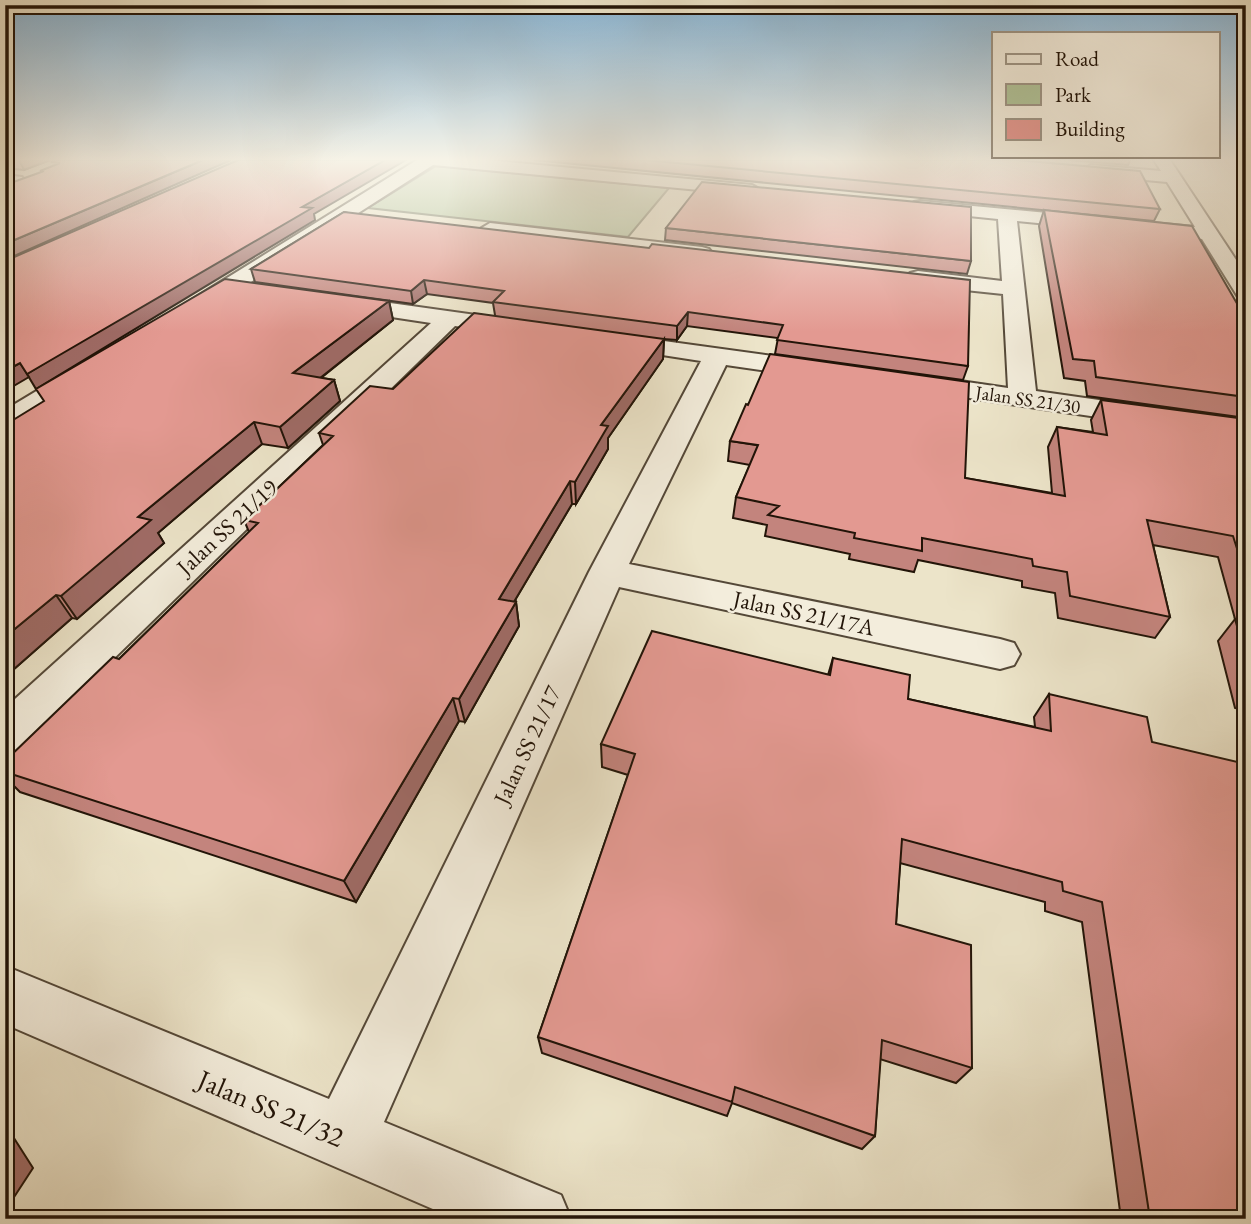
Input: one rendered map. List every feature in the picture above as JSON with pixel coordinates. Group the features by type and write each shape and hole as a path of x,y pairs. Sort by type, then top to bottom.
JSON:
{"street":[{"path":"171,322 339,217"},
{"path":"1007,217 1023,398"},
{"path":"1030,217 1210,234"},
{"path":"1199,217 1246,292"},
{"path":"467,227 724,256"},
{"path":"903,276 1013,289"},
{"path":"227,288 267,293"},
{"path":"319,300 541,331"},
{"name":"Jalan SS 21/19","path":"5,736 450,318"},
{"path":"595,339 837,372"},
{"name":"Jalan SS 21/17","path":"344,1139 607,572 717,356"},
{"path":"5,422 103,362"},
{"name":"Jalan SS 21/30","path":"890,380 1246,430"},
{"name":"Jalan SS 21/17A","path":"607,572 1000,654"},
{"name":"Jalan SS 21/32","path":"5,995 537,1219"}],"green space":[{"path":"450,217 645,217 628,237"}],"building":[{"path":"5,217 68,217 5,244"},
{"path":"106,217 296,217 27,374 20,363 5,371 5,261"},
{"path":"336,217 387,217 649,248 652,244 970,280 968,366 777,340 783,325 688,312 677,326 493,302 504,291 424,280 411,291 251,269"},
{"path":"675,217 971,217 971,261 666,228"},
{"path":"1045,217 1110,217 1192,226 1246,319 1246,397 1096,377 1094,361 1073,359"},
{"path":"225,279 389,301 293,373 334,380 280,427 254,422 138,517 151,520 61,596 56,595 5,637 5,425 44,401 36,389"},
{"path":"474,313 664,339 601,425 608,426 575,482 570,481 499,599 516,602 459,699 453,698 344,881 5,772 5,761 113,657 119,659 258,523 244,520 333,436 319,433 370,386 393,389"},
{"path":"770,354 969,382 965,478 1065,496 1057,427 1107,435 1101,400 1246,419 1246,577 1233,536 1147,520 1170,617 1070,596 1067,572 1033,566 1032,559 922,538 922,551 854,538 855,533 768,515 779,506 736,497 758,445 730,441"},
{"path":"1235,619 1246,622 1246,658"},
{"path":"652,631 830,675 833,658 910,675 908,699 1051,731 1049,694 1147,717 1152,742 1246,764 1246,1219 1150,1219 1102,902 1063,891 1062,882 902,839 896,924 971,945 972,1068 882,1040 875,1136 735,1087 732,1102 538,1037 635,754 601,744"}]}
